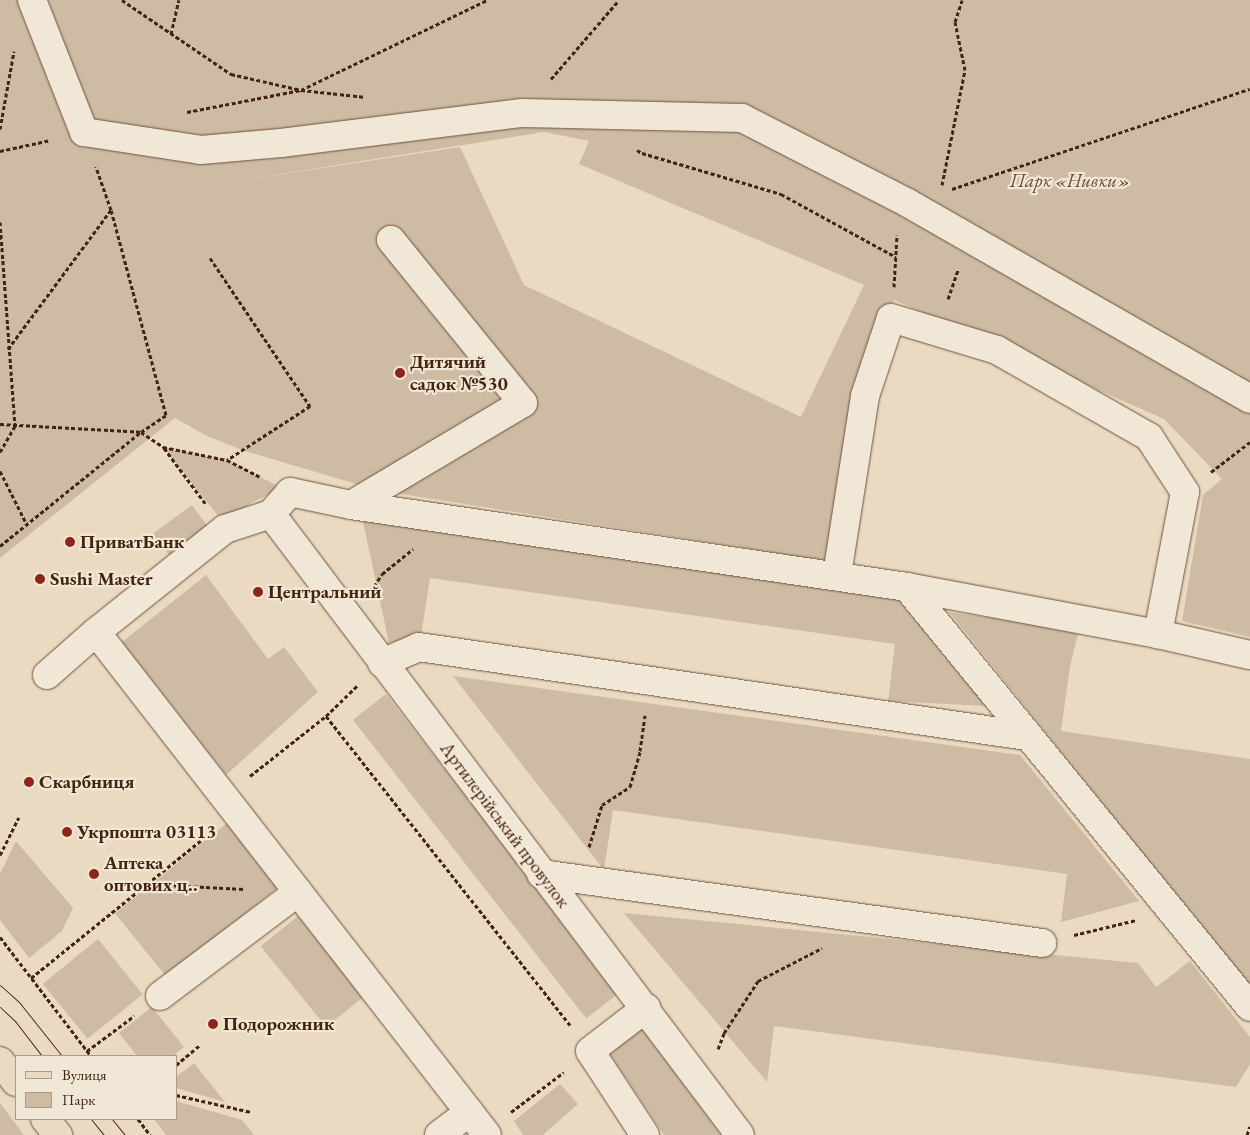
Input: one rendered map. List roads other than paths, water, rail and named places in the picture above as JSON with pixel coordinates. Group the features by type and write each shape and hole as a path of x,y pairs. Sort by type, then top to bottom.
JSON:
{"main road":[{"path":"0,1061 15,1081"},
{"path":"46,1120 58,1135"}],"street":[{"path":"32,0 84,132 201,150 281,143 522,112 742,118 908,204 1250,399"},
{"path":"351,505 523,403 391,240"},
{"path":"837,575 865,396 891,318 997,350 1149,437 1185,492 1158,634"},
{"path":"48,675 96,632 225,530 271,514 290,492 351,505 837,575 1158,634 1250,655"},
{"name":"Артилерійський провулок","path":"271,514 541,874 646,1008 740,1135"},
{"path":"907,587 1250,1008"},
{"path":"96,632 481,1126 439,1135"},
{"path":"382,662 419,647 1027,736"},
{"path":"541,874 1042,943"},
{"path":"160,996 298,892"},
{"path":"645,1135 590,1051 646,1008"}],"tram line":[{"path":"0,985 19,1002 61,1055"},
{"path":"0,1007 15,1021 41,1055"},
{"path":"92,1120 104,1135"},
{"path":"113,1120 125,1135"}],"place":[{"name":"Дитячий садок №530","path":"400,373"},
{"name":"ПриватБанк","path":"70,542"},
{"name":"Sushi Master","path":"40,579"},
{"name":"Центральний","path":"258,592"},
{"name":"Скарбниця","path":"29,782"},
{"name":"Укрпошта 03113","path":"67,832"},
{"name":"Аптека оптових ц‥","path":"94,874"},
{"name":"Подорожник","path":"213,1024"}],"park label":[{"name":"Парк «Нивки»","path":"1070,181"}]}
